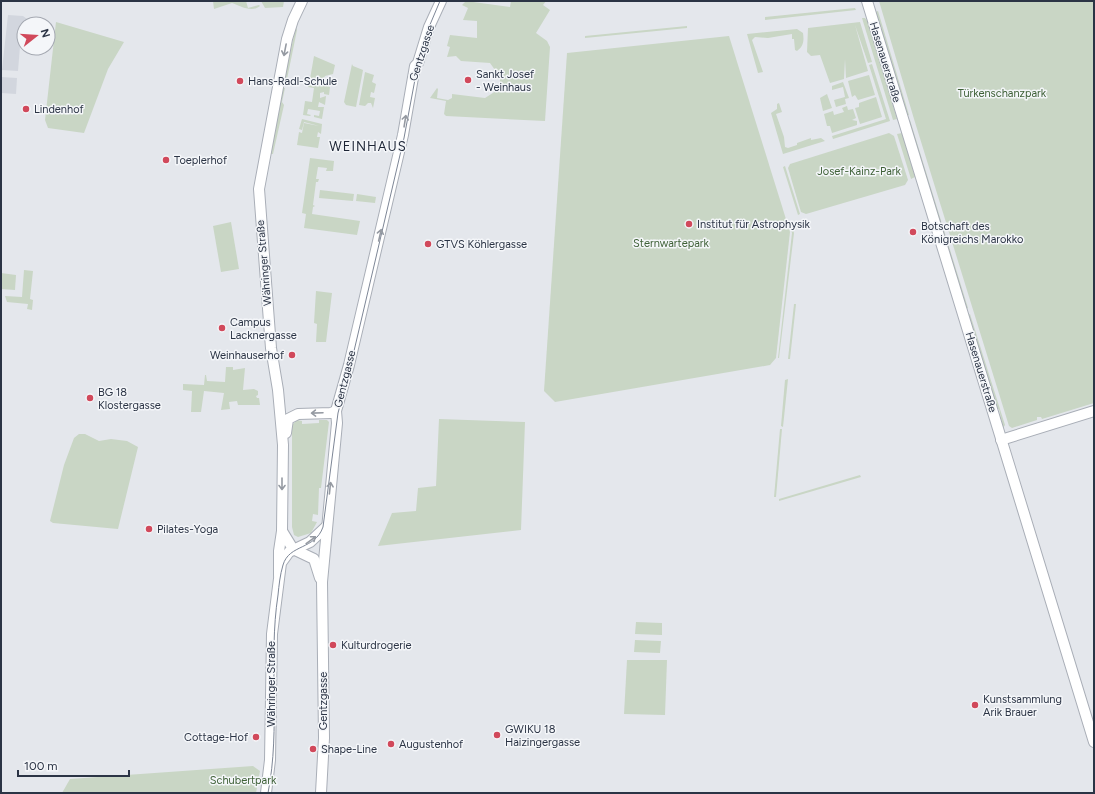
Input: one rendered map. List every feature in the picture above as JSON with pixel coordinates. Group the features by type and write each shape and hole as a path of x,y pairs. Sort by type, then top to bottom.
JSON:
{"main road":[{"name":"Währinger Straße","path":"266,793 271,753 272,634 279,575 279,545 282,531 283,445 278,390 271,348 259,189 287,39 291,24 302,1"},
{"name":"Gentzgasse","path":"321,793 324,731 322,582 337,423 336,411 372,269 403,135 415,66 418,64 429,28 441,1"},
{"name":"Hasenauerstraße","path":"867,1 1094,742"},
{"path":"283,445 288,419 290,416 298,414 331,413 336,411"},
{"path":"1001,440 1094,411"},
{"path":"293,549 310,542 326,527"},
{"path":"282,531 293,549 314,559 322,582"},
{"name":"Währinger Straße","path":"279,575 283,559 293,549"}],"shaded area":[{"path":"8,15 23,16 16,16 16,56 19,56 18,71 2,70"},
{"path":"1,77 17,78 16,94 1,93"}],"green space":[{"path":"213,1 246,1 248,8 260,6 250,9 232,3 214,9"},
{"path":"261,1 284,1 283,7 265,8"},
{"path":"466,1 510,7 511,1 546,1 543,5 550,10 536,33 547,41 550,47 545,121 446,116 444,114 446,101 430,98 437,88 437,98 448,100 452,98 452,94 485,98 496,91 500,86 500,77 490,63 461,61 456,56 447,57 450,47 447,46 450,35 477,38 477,21 463,20 468,8 462,5"},
{"name":"Türkenschanzpark","path":"879,1 1094,1 1094,403 1042,419 1041,417 1037,417 1037,420 1012,428 1009,426"},
{"path":"855,8 856,10 765,20 765,17"},
{"path":"878,11 909,115 906,116 875,12"},
{"path":"862,18 865,18 868,22 897,119 893,120"},
{"path":"56,22 124,42 108,69 84,133 48,128 45,120 52,56 56,56"},
{"path":"860,22 872,62 868,63 855,25 868,71 846,78 845,59 844,79 830,83 820,55 811,56 807,52 808,28"},
{"path":"687,26 687,28 585,38 585,36"},
{"path":"296,27 297,30 286,84 283,84"},
{"path":"797,29 803,33 803,43 797,51 795,50 792,34 768,38 755,37 752,40 763,72 758,73 747,34"},
{"name":"Sternwartepark","path":"729,36 790,232 776,358 770,365 555,402 544,391 567,53"},
{"path":"314,56 335,65 333,74 325,76 323,80 310,79"},
{"path":"352,64 353,66 363,70 356,107 346,105 344,102"},
{"path":"872,64 890,121 833,139 832,136 886,119 869,65"},
{"path":"365,72 374,75 372,82 376,84 374,93 371,92 370,97 375,98 373,108 371,103 368,103 365,106 359,105"},
{"path":"869,75 875,95 858,100 855,95 852,97 848,81"},
{"path":"309,80 324,83 330,87 329,95 324,94 324,92 320,93 320,98 326,96 325,105 319,102 318,107 324,107 322,119 314,117 314,115 319,116 320,111 308,109 307,114 311,115 303,115 305,101 312,102 314,88 308,87"},
{"path":"843,82 849,98 845,99 846,104 836,107 834,100 845,97 843,87 832,90 832,86"},
{"path":"282,88 285,88 282,102 284,105 273,154 271,154 271,151"},
{"path":"827,94 832,108 823,111 820,98"},
{"path":"876,97 882,117 860,124 855,108 859,107 859,103"},
{"path":"779,103 782,112 776,114 784,137 785,147 788,148 797,145 797,143 811,138 811,140 821,138 825,141 783,154 771,113 777,109 777,104"},
{"path":"847,106 848,110 853,109 856,118 852,120 857,121 857,125 832,133 830,126 827,126 824,114 833,111 834,115 844,112 842,108"},
{"path":"302,119 322,124 321,134 318,132 317,137 320,137 318,148 297,145 299,132 302,133 304,123 319,126 304,122 302,130 299,129"},
{"path":"910,120 968,308 966,309 909,121"},
{"name":"Josef-Kainz-Park","path":"889,133 894,136 908,180 905,185 806,214 801,212 788,168 790,164"},
{"path":"902,133 915,177 911,179 897,134"},
{"path":"310,158 334,161 333,171 326,171 327,168 318,167 316,179 319,179 318,182 316,182 313,205 315,206 313,207 312,214 360,221 357,235 304,228 306,214 302,213"},
{"path":"785,166 800,214 798,215 783,167"},
{"path":"320,190 354,194 353,201 319,198"},
{"path":"357,194 376,197 375,203 356,201"},
{"path":"231,222 239,269 221,272 213,226"},
{"path":"791,223 794,233 778,358 792,233 789,224"},
{"path":"24,270 33,271 30,299 33,300 32,310 27,309 28,304 7,302 5,296 22,297"},
{"path":"1,273 16,275 15,290 1,289"},
{"path":"316,291 332,293 326,342 316,342 317,324 314,323"},
{"path":"794,304 796,304 790,359 788,359"},
{"path":"970,314 1005,425 1003,428 999,409 997,409 968,315"},
{"path":"226,367 233,367 233,370 245,368 243,390 254,389 258,391 258,395 256,396 259,398 260,405 238,405 237,401 229,402 230,409 221,410 224,393 204,391 201,412 191,412 192,391 183,390 183,384 204,385 205,375 207,381 225,382"},
{"path":"788,379 783,427 781,426 785,380"},
{"path":"439,419 525,422 521,530 378,546 392,513 416,511 418,488 436,486"},
{"path":"297,420 302,421 302,424 319,423 319,420 327,420 329,422 321,488 319,488 318,515 313,514 312,521 317,522 311,533 298,537 294,535 292,527 292,425"},
{"path":"780,429 782,429 776,497 774,497"},
{"path":"79,434 85,434 99,441 111,439 127,441 138,447 118,529 53,523 50,521 64,465 74,438"},
{"path":"860,475 861,477 779,501 779,499"},
{"path":"636,622 662,623 662,635 635,634"},
{"path":"635,640 661,641 660,653 634,652"},
{"path":"627,660 667,660 665,715 624,714"},
{"name":"Schubertpark","path":"253,766 260,771 256,793 62,793 70,779"}],"tram line":[{"path":"268,793 274,744 275,620 281,572 286,558 291,553 314,540 323,527 338,413 404,138 419,58 429,27 440,1"}],"place":[{"name":"Sankt Josef - Weinhaus","path":"468,80"},
{"name":"Hans-Radl-Schule","path":"240,81"},
{"name":"Lindenhof","path":"26,109"},
{"name":"Toeplerhof","path":"166,160"},
{"name":"Institut für Astrophysik","path":"689,224"},
{"name":"Botschaft des Königreichs Marokko","path":"913,232"},
{"name":"GTVS Köhlergasse","path":"428,244"},
{"name":"Campus Lacknergasse","path":"222,328"},
{"name":"Weinhauserhof","path":"292,355"},
{"name":"BG 18 Klostergasse","path":"90,398"},
{"name":"Pilates-Yoga","path":"149,529"},
{"name":"Kulturdrogerie","path":"333,645"},
{"name":"Kunstsammlung Arik Brauer","path":"975,705"},
{"name":"GWIKU 18 Haizingergasse","path":"497,735"},
{"name":"Cottage-Hof","path":"256,737"},
{"name":"Augustenhof","path":"391,744"},
{"name":"Shape-Line","path":"313,749"}],"district":[{"name":"WEINHAUS","path":"368,146"}]}
